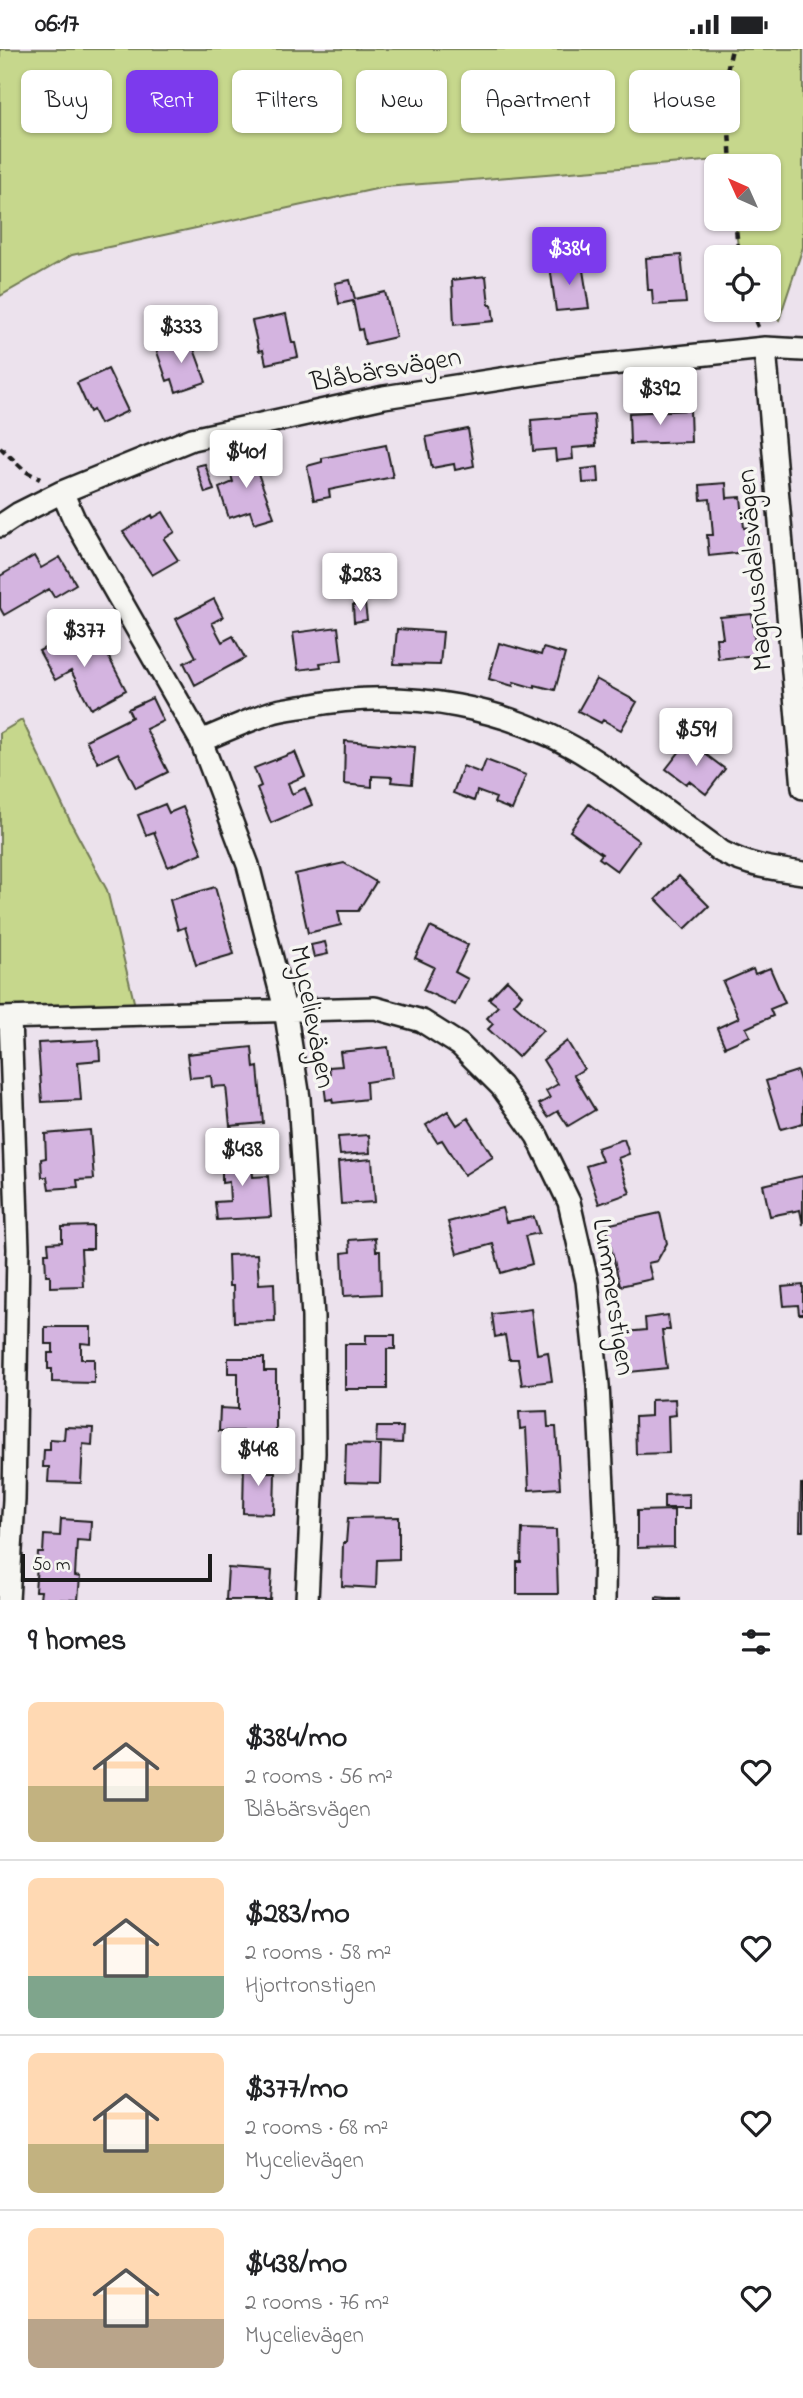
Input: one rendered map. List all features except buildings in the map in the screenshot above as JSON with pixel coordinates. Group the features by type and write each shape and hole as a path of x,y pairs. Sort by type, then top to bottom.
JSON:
{"street":[{"name":"Blåbärsvägen","path":"0,526 18,513 62,492 192,439 384,397 572,368 765,348 803,350"},
{"name":"Magnusdalsvägen","path":"765,348 803,788"},
{"name":"Mycelievägen","path":"62,492 74,519 201,741 248,865 285,1009 299,1098 313,1317 314,1453 307,1600"},
{"path":"201,741 272,713 327,702 388,697 450,705 521,723 567,744 596,761 735,859 753,866 803,873"},
{"name":"Lummerstigen","path":"5,1018 375,1008 422,1021 460,1045 501,1086 537,1136 569,1202 587,1281 598,1398 605,1528 604,1600"},
{"path":"5,1018 18,1249 14,1500 8,1600"}],"path":[{"path":"730,154 726,75 732,49"},
{"path":"0,447 26,471 62,492"}],"green space":[{"path":"0,49 803,49 803,247 781,314 781,245 738,245 736,231 781,231 781,154 704,154 704,161 385,187 72,255 0,296"},
{"path":"22,720 72,825 107,890 137,1014 0,1018 0,733"}]}
